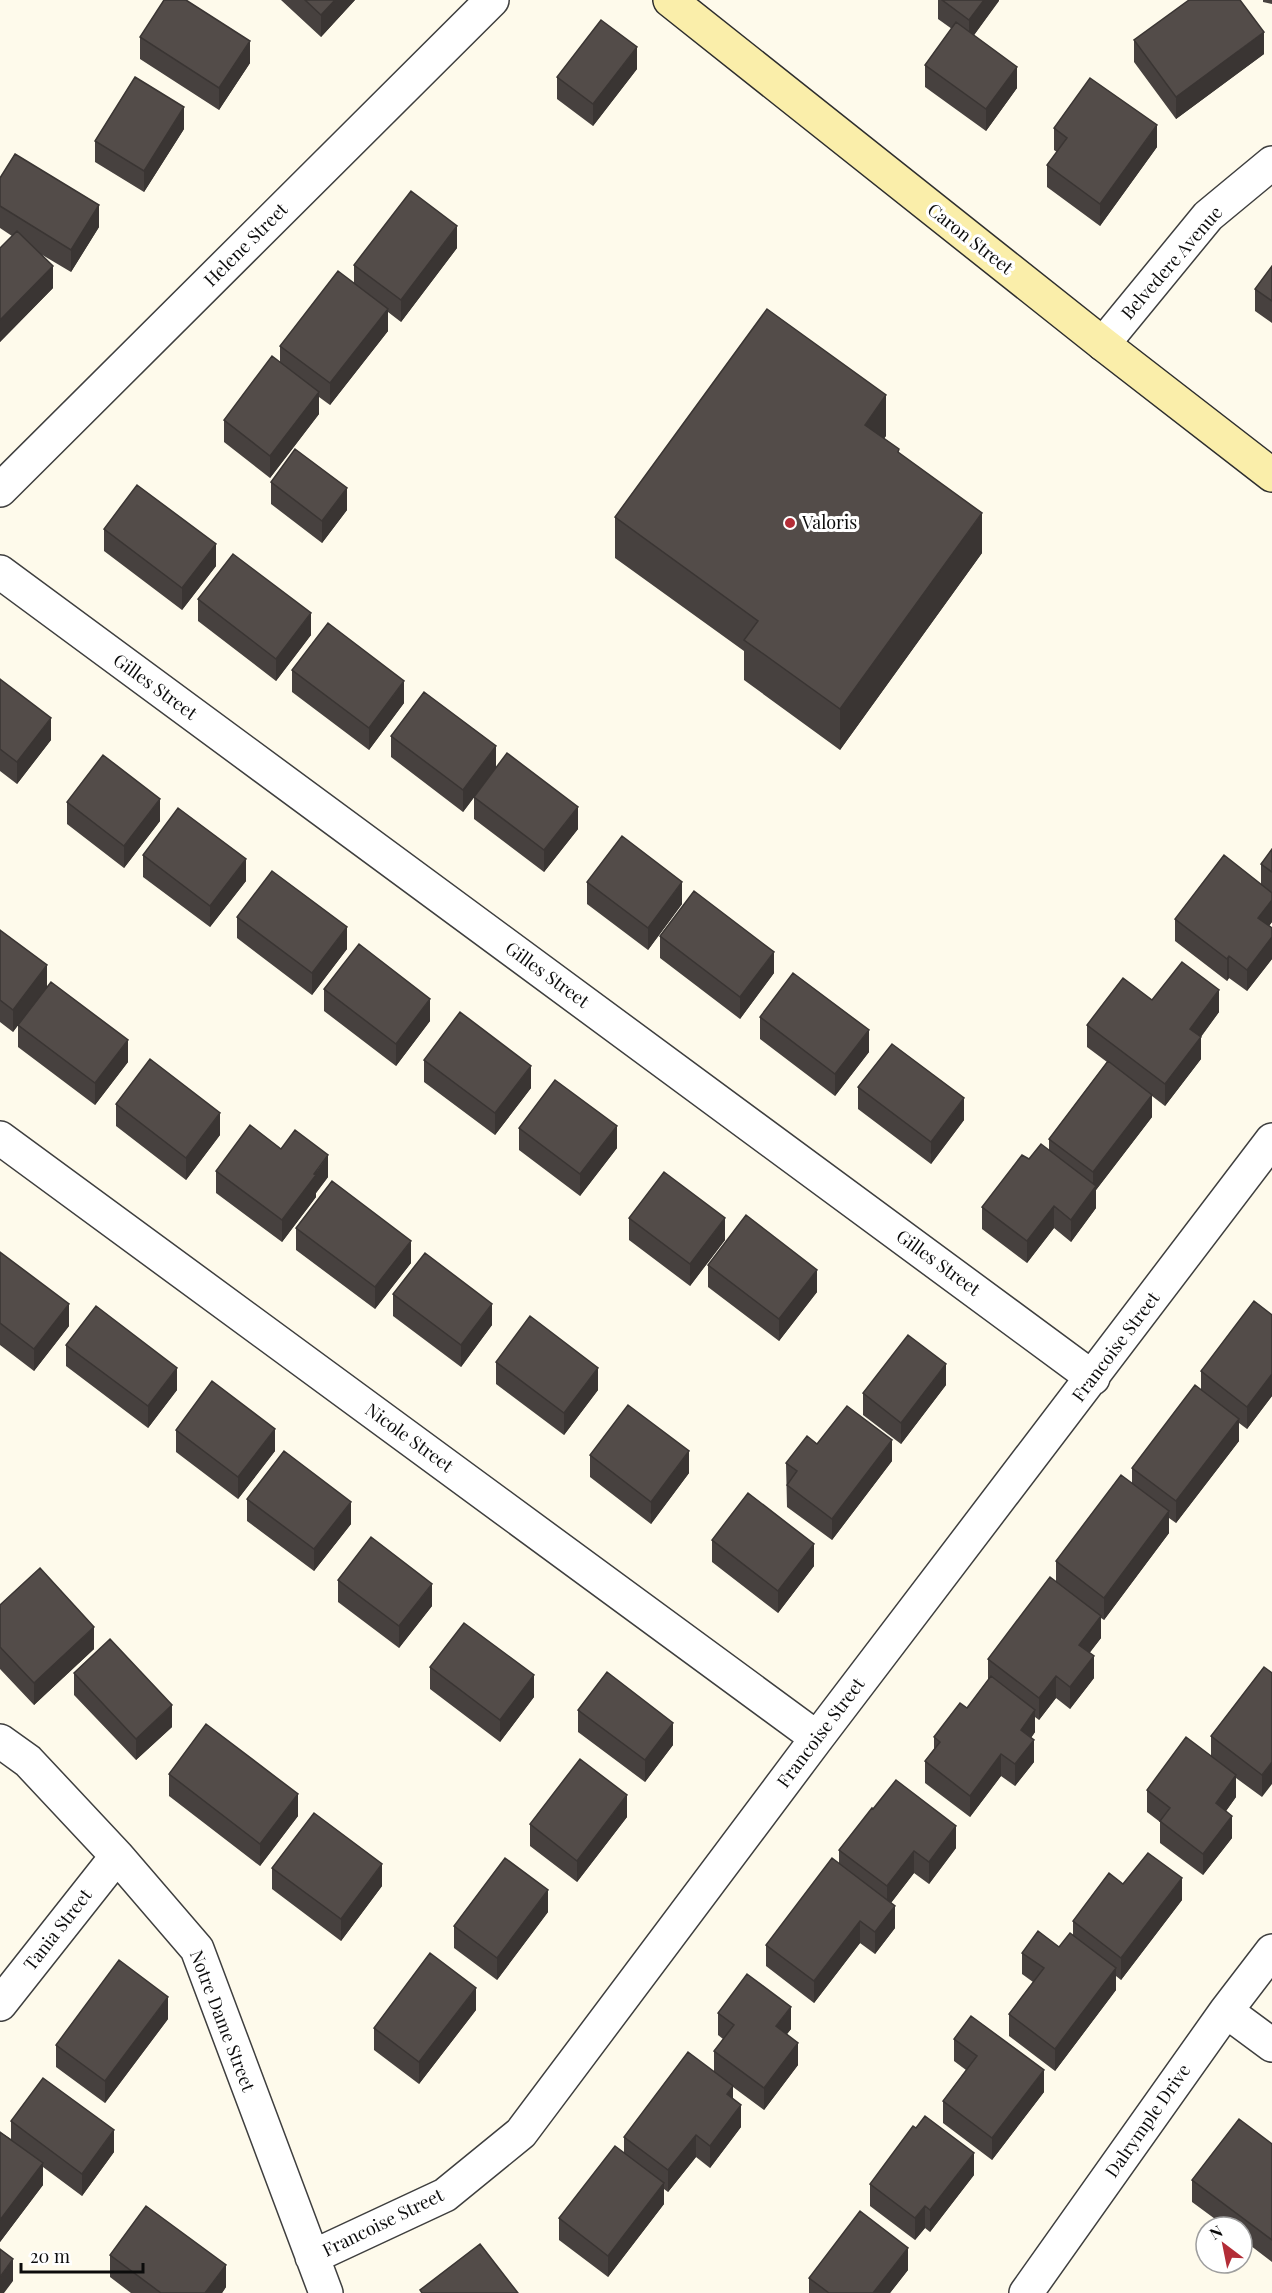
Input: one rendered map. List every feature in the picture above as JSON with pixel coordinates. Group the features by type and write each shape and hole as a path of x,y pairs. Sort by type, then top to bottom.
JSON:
{"street":[{"name":"Helene Street","path":"0,490 492,0"},
{"name":"Caron Street","path":"670,0 1103,344 1272,475"},
{"name":"Belvedere Avenue","path":"1103,344 1208,216 1272,162"},
{"name":"Gilles Street","path":"0,572 1093,1378"},
{"name":"Nicole Street","path":"0,1138 817,1738"},
{"name":"Francoise Street","path":"312,2257 445,2195 520,2133 1272,1140"},
{"name":"Notre Dame Street","path":"0,1741 28,1761 117,1856 197,1949 326,2293"},
{"name":"Tania Street","path":"0,2004 117,1856"},
{"name":"Dalrymple Drive","path":"1026,2293 1272,1951"},
{"path":"1226,2012 1272,2045"}],"building":[{"path":"164,0 186,0 250,41 219,88 140,37"},
{"path":"305,0 335,0 321,15"},
{"path":"942,0 984,0 969,20"},
{"path":"1189,0 1240,0 1264,32 1176,97 1134,40"},
{"path":"601,20 637,47 593,104 557,77"},
{"path":"956,22 1017,67 986,109 925,65"},
{"path":"135,77 184,107 144,171 95,141"},
{"path":"1090,78 1157,125 1100,204 1047,165 1067,138 1054,128"},
{"path":"15,154 99,205 71,250 0,206 0,178"},
{"path":"411,191 457,226 401,300 354,265"},
{"path":"17,231 53,266 0,320 0,248"},
{"path":"1272,266 1272,301 1255,289"},
{"path":"338,271 388,309 330,383 280,346"},
{"name":"Valoris","path":"767,309 886,395 865,425 982,513 840,709 744,640 758,621 615,517"},
{"path":"272,356 319,392 270,456 224,420"},
{"path":"295,449 347,488 322,521 271,482"},
{"path":"137,485 216,544 182,588 104,529"},
{"path":"233,554 311,613 276,659 198,599"},
{"path":"328,623 404,681 369,728 292,670"},
{"path":"0,679 51,718 17,762 0,749"},
{"path":"424,692 496,746 463,790 391,736"},
{"path":"507,753 578,807 544,850 474,797"},
{"path":"103,755 160,799 124,846 67,802"},
{"path":"178,808 246,859 210,906 143,855"},
{"path":"622,836 682,882 648,928 587,882"},
{"path":"1272,849 1272,872 1261,864"},
{"path":"1224,855 1272,893 1272,900 1258,918 1272,928 1272,937 1247,970 1229,956 1227,959 1175,919"},
{"path":"272,871 347,927 312,973 237,917"},
{"path":"694,891 774,952 740,997 660,936"},
{"path":"0,930 47,965 13,1010 0,1000"},
{"path":"359,944 430,999 396,1044 324,989"},
{"path":"1182,962 1219,990 1190,1029 1201,1037 1165,1084 1087,1025 1123,978 1152,1000"},
{"path":"793,973 869,1030 835,1074 760,1017"},
{"path":"51,982 128,1040 95,1083 18,1025"},
{"path":"460,1012 531,1066 495,1113 424,1060"},
{"path":"892,1044 964,1098 931,1142 858,1087"},
{"path":"150,1059 220,1113 186,1158 116,1104"},
{"path":"1108,1061 1152,1095 1093,1172 1049,1139"},
{"path":"555,1080 617,1126 580,1174 519,1128"},
{"path":"250,1125 281,1149 295,1130 328,1155 282,1220 216,1171"},
{"path":"1041,1144 1096,1186 1071,1220 1054,1206 1027,1241 982,1207 1022,1155 1029,1159"},
{"path":"664,1172 725,1218 690,1264 629,1218"},
{"path":"332,1181 411,1241 375,1287 296,1228"},
{"path":"746,1215 817,1270 779,1319 708,1265"},
{"path":"0,1252 69,1304 34,1349 0,1323"},
{"path":"425,1253 492,1304 461,1345 393,1294"},
{"path":"1254,1301 1272,1315 1272,1374 1247,1407 1201,1371"},
{"path":"96,1306 177,1368 148,1406 66,1345"},
{"path":"530,1316 598,1368 564,1413 496,1362"},
{"path":"908,1335 946,1364 901,1423 863,1393"},
{"path":"212,1381 275,1429 238,1477 176,1430"},
{"path":"1195,1385 1239,1419 1176,1501 1132,1468"},
{"path":"628,1405 689,1451 651,1502 590,1455"},
{"path":"847,1406 892,1440 832,1519 787,1485 797,1471 786,1463 807,1436 817,1444"},
{"path":"284,1451 351,1502 314,1549 247,1499"},
{"path":"1121,1475 1169,1511 1104,1598 1056,1561"},
{"path":"748,1493 814,1544 778,1591 712,1540"},
{"path":"371,1537 432,1584 399,1626 338,1580"},
{"path":"40,1568 94,1627 34,1683 0,1647 0,1605"},
{"path":"1050,1577 1101,1616 1079,1645 1094,1656 1070,1687 1056,1676 1039,1698 988,1659"},
{"path":"464,1623 534,1675 500,1720 430,1667"},
{"path":"110,1639 172,1705 136,1739 74,1673"},
{"path":"1264,1667 1272,1673 1272,1762 1262,1775 1211,1736"},
{"path":"607,1672 673,1723 645,1760 578,1710"},
{"path":"991,1676 1035,1710 1021,1730 1034,1740 1015,1764 1001,1754 970,1796 925,1761 940,1742 934,1737 960,1703 967,1708"},
{"path":"206,1724 298,1794 260,1844 169,1774"},
{"path":"1186,1737 1236,1775 1216,1803 1232,1816 1203,1854 1160,1821 1170,1808 1147,1790"},
{"path":"580,1759 627,1795 577,1861 530,1824"},
{"path":"896,1780 956,1826 929,1862 914,1851 887,1886 839,1850"},
{"path":"314,1813 382,1864 341,1919 272,1868"},
{"path":"1148,1853 1182,1878 1121,1958 1073,1921 1109,1873 1123,1884"},
{"path":"505,1858 548,1890 497,1958 454,1926"},
{"path":"832,1858 895,1906 875,1932 860,1921 814,1981 766,1945"},
{"path":"1038,1931 1059,1947 1070,1933 1116,1968 1055,2049 1009,2014 1044,1968 1022,1953"},
{"path":"430,1953 476,1988 419,2062 374,2028"},
{"path":"119,1960 168,1997 105,2081 56,2045"},
{"path":"747,1974 791,2007 776,2026 798,2043 764,2088 714,2051 734,2025 718,2013"},
{"path":"971,2016 1044,2070 992,2138 943,2101 977,2056 954,2039"},
{"path":"688,2052 733,2086 727,2094 741,2105 710,2146 696,2135 668,2170 624,2137"},
{"path":"43,2078 114,2130 82,2174 11,2121"},
{"path":"925,2116 974,2153 930,2210 925,2206 915,2218 870,2184 913,2126 916,2128"},
{"path":"1239,2119 1272,2144 1272,2240 1254,2226 1254,2215 1239,2215 1192,2180"},
{"path":"0,2132 43,2163 0,2220"},
{"path":"615,2146 664,2183 608,2256 559,2218"},
{"path":"146,2206 226,2265 205,2293 161,2293 110,2255"},
{"path":"860,2211 908,2248 873,2293 829,2293 809,2278"},
{"path":"480,2244 518,2293 422,2293 420,2290"},
{"path":"0,2249 13,2259 0,2277"}],"place":[{"name":"Valoris","path":"790,523"}]}
